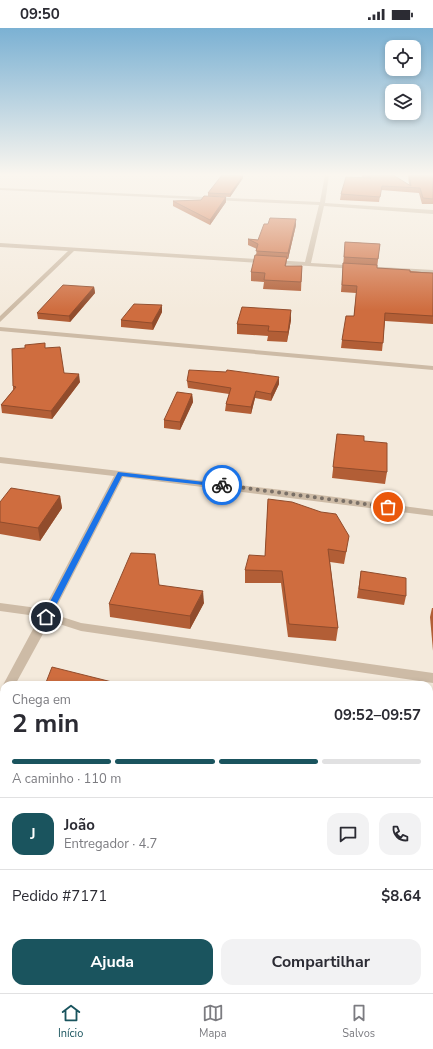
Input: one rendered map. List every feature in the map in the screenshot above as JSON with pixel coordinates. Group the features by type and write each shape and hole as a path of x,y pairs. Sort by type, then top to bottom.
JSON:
{"street":[{"path":"308,263 318,220"},
{"path":"0,245 308,263 433,272"},
{"path":"0,320 73,249"},
{"path":"0,330 433,368"},
{"path":"0,460 282,492 433,513"},
{"path":"11,681 120,474"},
{"path":"0,607 30,611 82,627 433,678"}],"building":[{"path":"269,220 296,220 288,253 256,251 258,244 248,239 258,240 264,224 268,224"},
{"path":"345,242 380,244 378,259 344,257"},
{"path":"255,255 287,257 285,266 302,266 301,282 264,280 265,273 251,272"},
{"path":"343,263 377,265 377,268 433,273 433,316 385,313 383,343 342,340 346,316 354,316 357,286 342,285"},
{"path":"63,285 94,287 69,316 37,313"},
{"path":"134,304 162,305 152,323 121,320"},
{"path":"242,307 291,310 288,332 268,331 269,326 237,324"},
{"path":"45,343 45,348 60,347 64,373 79,374 51,411 1,405 16,387 13,386 12,349 25,348 25,345"},
{"path":"189,370 226,372 227,370 279,377 271,394 256,391 251,407 226,404 231,388 187,381"},
{"path":"177,392 192,394 180,422 164,420"},
{"path":"337,434 364,436 364,441 387,443 387,472 333,467"},
{"path":"11,488 60,496 38,528 0,522 0,502"},
{"path":"268,499 292,502 321,512 336,514 349,536 346,552 328,549 338,628 289,624 282,571 245,570 249,555 265,556"},
{"path":"131,553 155,554 159,585 203,591 190,616 109,604"},
{"path":"361,571 406,578 406,596 359,589"},
{"path":"52,667 108,681 47,681"}],"way so far":[{"path":"222,485 388,507"}],"route":[{"path":"46,617 120,474 222,485"}]}
